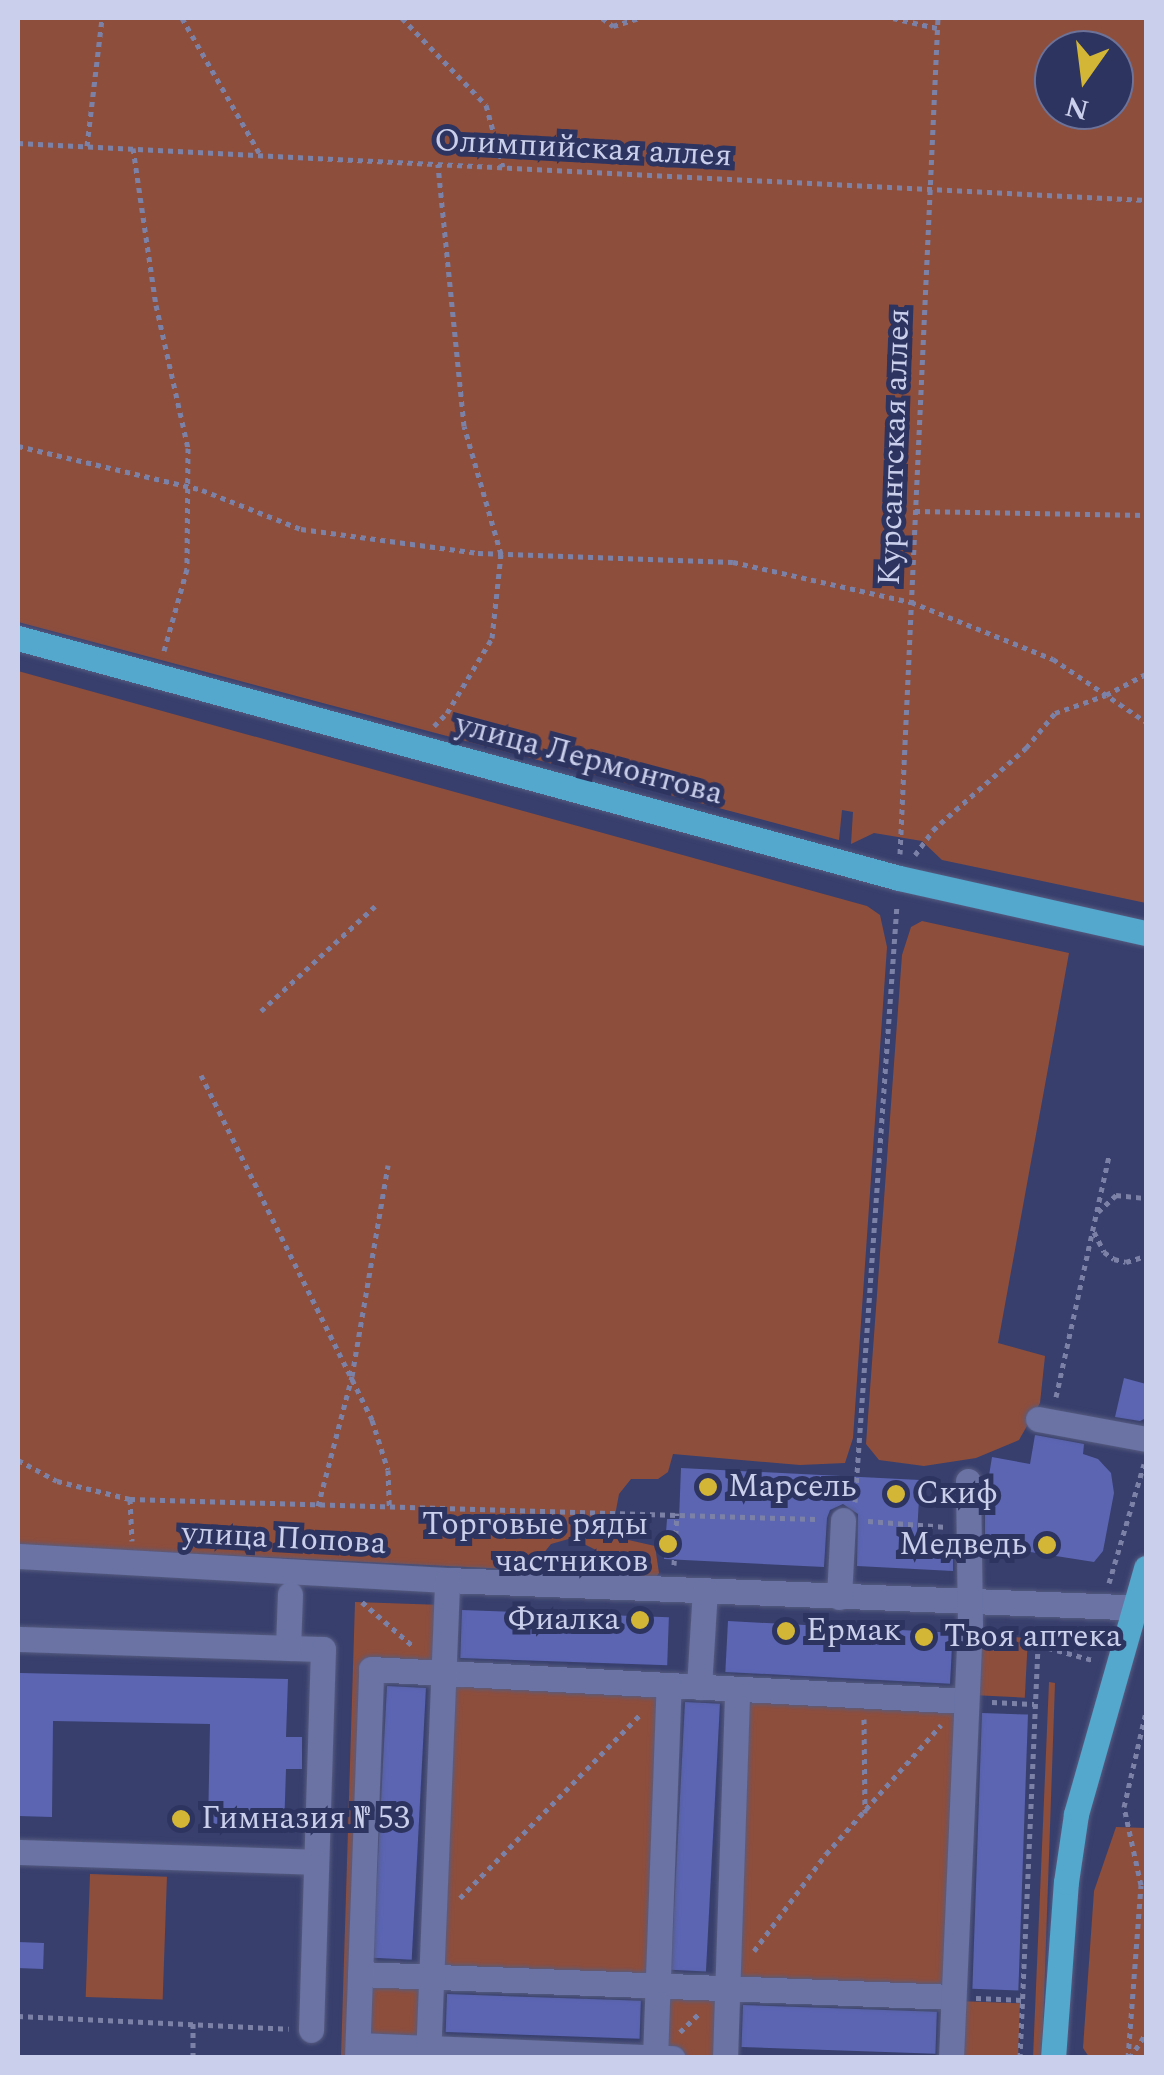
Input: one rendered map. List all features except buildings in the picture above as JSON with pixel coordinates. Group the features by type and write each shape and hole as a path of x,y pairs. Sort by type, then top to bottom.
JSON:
{"main road":[{"name":"улица Лермонтова","path":"18,638 900,878 1146,933"},
{"path":"1054,2058 1066,1882 1076,1814 1140,1608 1146,1568"}],"street":[{"path":"1044,1420 1146,1439"},
{"path":"950,2058 970,1604 968,1480"},
{"path":"839,1597 849,1520"},
{"name":"улица Попова","path":"18,1556 447,1580 1140,1608"},
{"path":"429,2053 447,1580"},
{"path":"700,1687 705,1590"},
{"path":"288,1648 290,1594"},
{"path":"18,1639 324,1649 311,2030"},
{"path":"672,2058 358,2051 371,1669 966,1701"},
{"path":"654,2057 669,1685"},
{"path":"725,2058 737,1690"},
{"path":"18,1852 316,1862"},
{"path":"360,1974 953,1997"}],"path":[{"path":"87,146 102,18"},
{"path":"182,18 260,155"},
{"path":"402,18 486,105 503,167"},
{"path":"602,18 613,26 640,18"},
{"path":"893,18 938,28"},
{"name":"Курсантская аллея","path":"849,1520 900,878 938,18"},
{"name":"Олимпийская аллея","path":"18,143 1146,200"},
{"path":"133,148 156,305 188,448 187,569 161,664"},
{"path":"415,746 448,713 492,638 501,554 464,426 438,164"},
{"path":"18,446 187,487 301,529 501,554 733,562 911,602 1054,659 1146,722"},
{"path":"915,511 1146,515"},
{"path":"900,878 932,830 1026,748 1054,713 1106,695 1146,674"},
{"path":"262,1010 374,906"},
{"path":"201,1075 352,1376 381,1443 388,1470 389,1508"},
{"path":"1044,1420 1109,1155"},
{"path":"318,1506 352,1376 388,1165"},
{"path":"1146,1198 1116,1195 1106,1200 1095,1219 1097,1242 1104,1252 1126,1262 1146,1256"},
{"path":"1100,1589 1115,1574 1146,1456"},
{"path":"18,1460 57,1480 130,1499 664,1514"},
{"path":"130,1499 130,1562"},
{"path":"674,1568 677,1514"},
{"path":"359,1599 443,1672"},
{"path":"1020,2058 1038,1644"},
{"path":"433,1925 669,1685"},
{"path":"864,1696 865,1813"},
{"path":"654,2057 727,1988 826,1854 865,1813 896,1771 966,1701 1034,1704"},
{"path":"1129,2058 1141,1885 1124,1807 1146,1712"},
{"path":"953,1997 1023,2000"},
{"path":"18,2016 311,2030"},
{"path":"193,2022 193,2058"},
{"path":"1129,2058 1146,2033"}],"shaded area":[{"path":"18,18 1146,18 1146,903 942,860 922,841 874,833 851,844 853,812 842,810 839,840 18,622"},
{"path":"18,671 867,906 880,915 887,947 853,1438 845,1463 800,1465 673,1454 668,1472 658,1479 631,1479 619,1494 614,1521 624,1539 655,1546 659,1573 653,1581 621,1579 601,1572 596,1550 572,1538 551,1544 538,1560 508,1569 18,1545"},
{"path":"922,921 1069,953 998,1343 1045,1356 1040,1403 1019,1440 976,1458 924,1466 879,1460 866,1444 902,955 911,927"},
{"path":"355,1602 443,1605 441,1666 369,1663 354,2057 341,2058"},
{"path":"975,1635 1028,1638 1025,1698 972,1695"},
{"path":"450,1679 663,1686 653,1978 440,1971"},
{"path":"1049,1682 1055,1683 1042,2057 1033,2058"},
{"path":"745,1697 961,1705 951,1990 735,1983"},
{"path":"1116,1827 1146,1828 1146,2057 1089,2057 1083,2048 1094,1891"},
{"path":"90,1874 167,1877 163,2000 86,1997"},
{"path":"364,1978 429,1983 424,2045 360,2041"},
{"path":"660,1989 725,1991 723,2056 658,2054"},
{"path":"957,2001 1020,2003 1018,2058 955,2058"}],"place":[{"name":"Марсель","path":"708,1487"},
{"name":"Скиф","path":"896,1494"},
{"name":"Торговые ряды частников","path":"668,1544"},
{"name":"Медведь","path":"1047,1545"},
{"name":"Фиалка","path":"640,1620"},
{"name":"Ермак","path":"786,1631"},
{"name":"Твоя аптека","path":"924,1637"},
{"name":"Гимназия № 53","path":"181,1819"}]}
